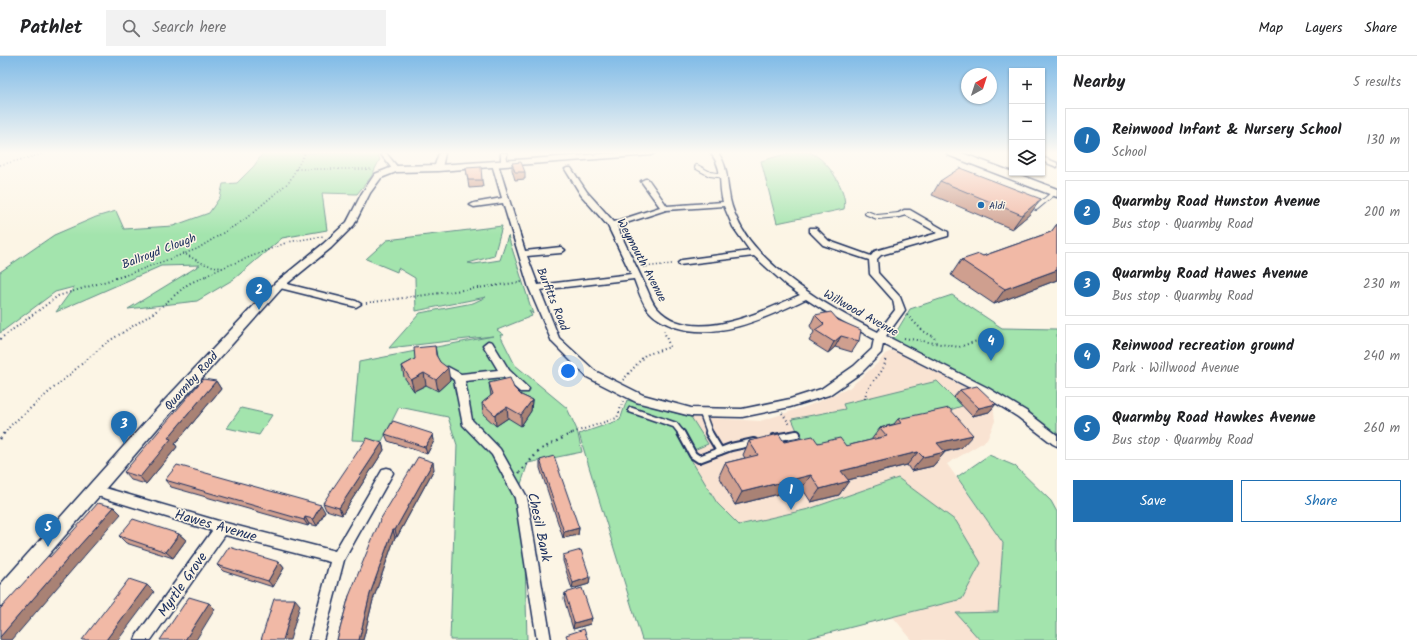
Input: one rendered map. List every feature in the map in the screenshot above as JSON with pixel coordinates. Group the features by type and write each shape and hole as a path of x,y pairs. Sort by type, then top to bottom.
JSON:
{"highway":[{"path":"1026,180 1056,193"}],"street":[{"name":"Quarmby Road","path":"0,598 178,395 279,285 342,233 351,223 366,193 375,180"},
{"name":"Burfitts Road","path":"500,180 532,284 555,340 592,374 640,399 691,412 742,413 776,406 824,392 858,369 877,350 880,336 900,310"},
{"name":"Weymouth Avenue","path":"576,180 584,194 612,225 653,310 663,319 688,328 715,328 748,321 806,296"},
{"name":"Willwood Avenue","path":"725,180 725,197 731,216 740,235 756,253 806,296 963,378 1045,430 1057,441"},
{"path":"645,181 656,198 666,208"},
{"path":"474,205 506,200"},
{"path":"612,225 666,208 696,204 728,204"},
{"path":"900,215 907,212 945,234 878,253 873,259 874,274 897,299 900,310"},
{"path":"813,230 826,243 873,259"},
{"path":"522,254 561,250"},
{"path":"682,264 756,253"},
{"path":"532,284 634,272"},
{"path":"279,285 356,304"},
{"path":"488,345 506,373 524,389"},
{"path":"448,371 460,378 506,373"},
{"name":"Chesil Bank","path":"460,378 467,422 496,452 521,497 544,640"},
{"path":"316,640 338,558 387,473"},
{"name":"Hawes Avenue","path":"95,490 222,528 338,558"},
{"name":"Myrtle Grove","path":"142,640 222,528"}],"lane":[{"path":"1028,205 1036,208 1056,193"},
{"path":"867,213 877,217 900,215"},
{"path":"631,410 675,425 679,429 693,455 699,459 720,451 760,441"},
{"path":"702,412 704,428 715,441 720,451"},
{"path":"768,440 797,434"}],"path":[{"name":"Ballroyd Clough","path":"0,339 58,296 105,282 196,249 244,220 290,180"},
{"path":"0,439 11,425 106,343 155,312 188,284 222,268 288,242 342,233"},
{"path":"184,253 204,264 222,268"},
{"path":"634,272 682,264"},
{"path":"356,304 532,284"},
{"path":"900,310 923,331 934,337 937,345"},
{"path":"512,481 540,450 564,436 617,418 622,408 623,401 618,388 645,355 670,347 658,314"},
{"path":"865,399 869,382 884,370 886,362 880,336 959,347 977,341"},
{"path":"776,406 797,434"}],"shaded area":[{"path":"892,351 904,354 993,403 995,421 987,440 947,464 1003,543 998,612 980,640 912,640 893,617 801,640 642,640 579,434 620,420 627,400 691,417 760,421 808,406 849,388 879,362 885,354"}],"green space":[{"path":"240,180 368,180 357,194 322,193 327,230 282,238 234,279 197,301 128,309 200,265 161,266 56,312 74,287 55,292 0,333 0,272 54,235 96,217 116,211 124,229 173,226 209,213 220,197 223,184 237,183"},
{"path":"766,180 837,180 845,202 844,209 777,223"},
{"path":"502,226 494,256 468,263 474,264 500,260 508,236 533,314 529,311 532,316 497,330 504,335 500,335 515,365 567,408 577,430 582,452 528,463 515,502 525,560 527,640 450,640 457,445 448,417 399,407 382,441 352,440 359,362 493,336 389,348 420,313 473,303 486,297 416,311 415,278 398,268 397,272 366,259 387,240"},
{"path":"952,295 1002,328 1057,329 1057,441 992,395 889,344 910,309"},
{"path":"937,381 962,406 941,413 876,450 805,449 792,419 845,409 843,404"},
{"path":"627,400 691,417 708,444 687,453 717,503 739,525 809,509 898,478 956,521 981,563 962,599 801,640 642,640 579,434 620,420"},
{"path":"241,408 272,415 259,435 227,428"},
{"path":"989,455 1015,466 1051,501 1057,512 1057,640 980,640 956,613 998,612 1003,543 957,477"}],"building":[{"path":"992,180 1041,199 1022,215 940,181"},
{"path":"1057,224 1057,270 1005,289 961,260 979,254 983,256 1051,232"},
{"path":"831,312 838,320 861,330 859,341 841,336 834,342 815,330 824,324 815,315"},
{"path":"435,346 436,355 440,362 448,368 436,380 424,373 411,380 402,366 415,359 414,348"},
{"path":"510,378 514,388 521,395 532,400 521,415 507,407 495,415 482,403 493,394 489,383"},
{"path":"203,379 216,381 168,438 171,439 140,477 124,472"},
{"path":"977,386 996,404 979,408 960,390"},
{"path":"949,408 973,435 937,443 945,452 923,457 918,452 841,471 849,481 820,489 811,475 742,492 725,463 758,455 749,441 779,434 784,442 813,436 818,443 840,438 846,446 887,436 880,428 901,423 898,419"},
{"path":"393,421 433,434 425,447 385,434"},
{"path":"367,438 382,443 339,508 323,503"},
{"path":"554,456 579,528 564,532 540,460"},
{"path":"418,457 433,462 395,530 393,530 370,594 359,640 337,640 349,596 380,520"},
{"path":"177,465 321,505 313,519 305,517 304,520 165,480"},
{"path":"98,503 114,507 0,637 0,609 48,556 50,557"},
{"path":"133,519 179,534 166,552 119,536"},
{"path":"229,547 279,562 268,581 217,565"},
{"path":"581,550 590,577 573,583 563,555"},
{"path":"129,579 147,585 106,640 82,640"},
{"path":"582,588 592,618 574,623 565,593"},
{"path":"189,597 209,603 185,640 160,640"},
{"path":"274,599 295,599 283,640 261,640"},
{"path":"584,629 588,640 568,640 566,635"}],"place":[{"name":"Aldi","path":"981,205"},
{"name":"Quarmby Road Hunston Avenue","path":"259,310"},
{"name":"Reinwood recreation ground","path":"991,361"},
{"name":"Quarmby Road Hawes Avenue","path":"124,444"},
{"name":"Reinwood Infant & Nursery School","path":"791,510"},
{"name":"Quarmby Road Hawkes Avenue","path":"48,547"}]}
